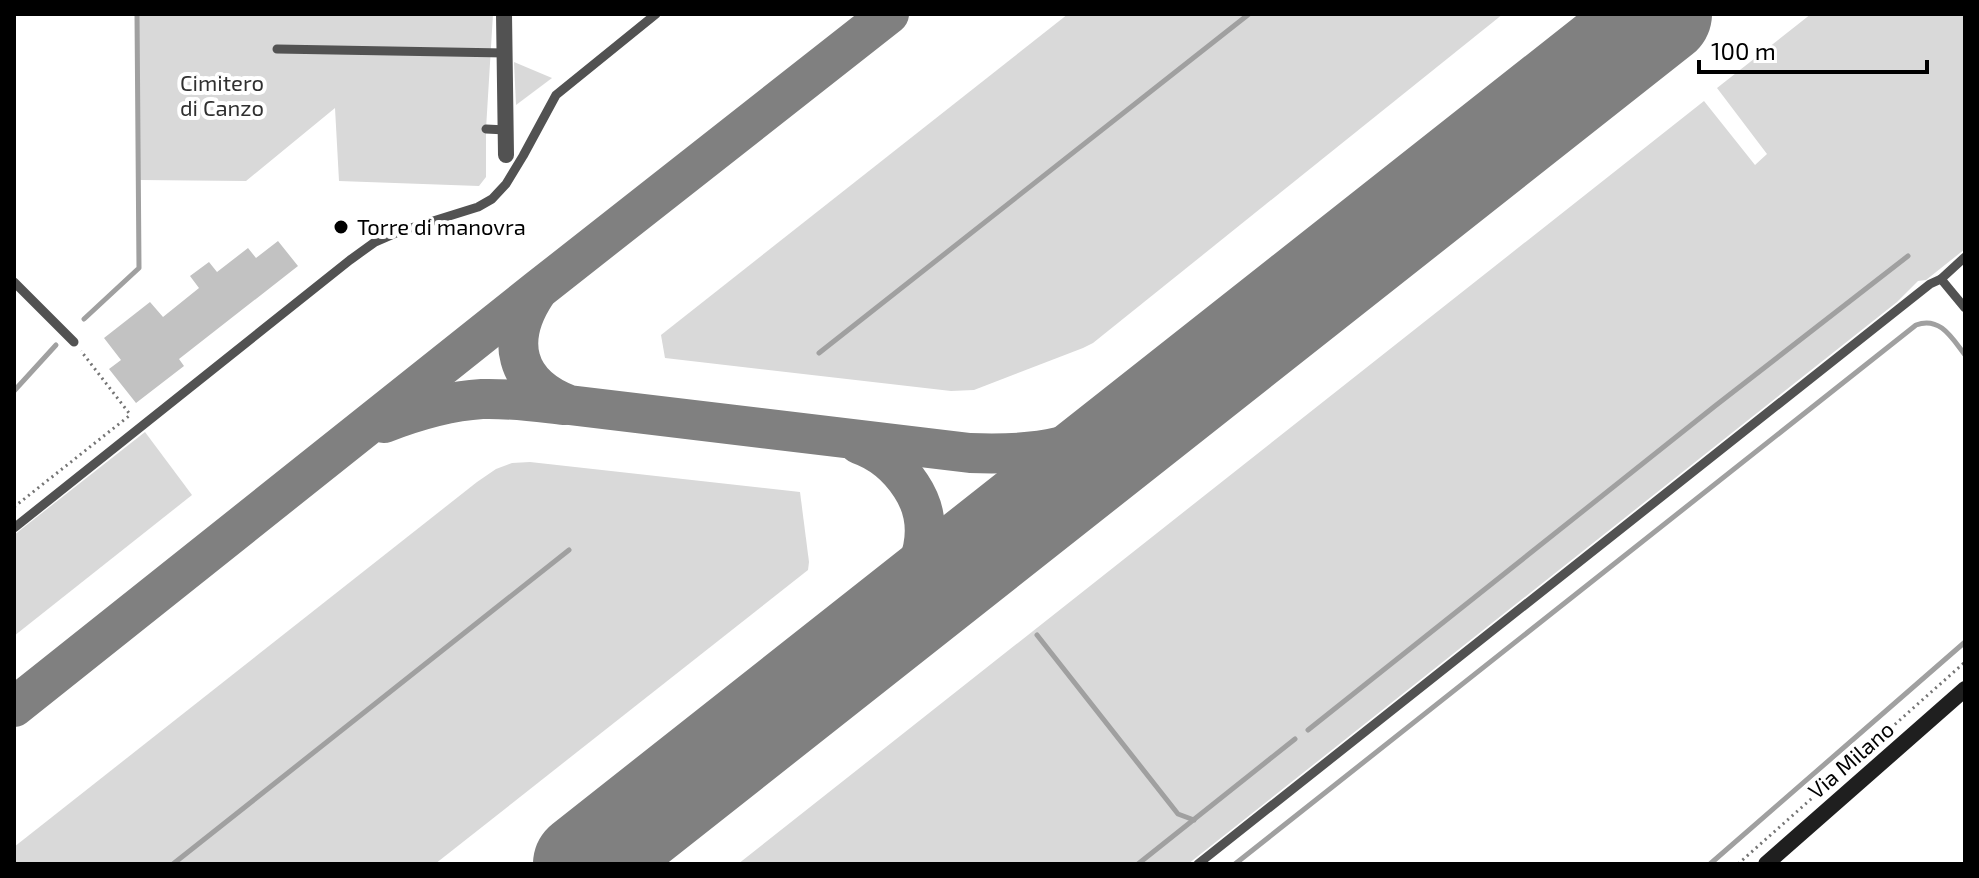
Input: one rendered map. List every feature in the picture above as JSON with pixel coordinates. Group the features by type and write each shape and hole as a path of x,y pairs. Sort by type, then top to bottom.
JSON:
{"street":[{"path":"504,14 506,130 512,160"},
{"name":"Via Milano","path":"1766,864 1965,689"}],"lane":[{"path":"14,528 375,242 478,207 492,199 506,184 512,160 556,95 656,14"},
{"path":"277,49 505,53"},
{"path":"486,129 506,130"},
{"path":"1198,864 1965,257"},
{"path":"1941,279 1965,308"},
{"path":"14,282 74,342"}],"path":[{"path":"14,507 129,416 74,342"},
{"path":"1738,864 1965,662"}],"green space":[{"name":"Cimitero di Canzo","path":"138,14 493,14 486,177 479,186 339,181 335,108 246,181 140,180"},
{"path":"1068,14 1503,14 1083,348 974,390 951,391 665,358 661,335"},
{"path":"1811,14 1965,14 1965,249 1926,280 1918,281 1897,302 1188,864 738,864 1704,101 1755,165 1767,154 1717,88"},
{"path":"514,62 552,78 516,105"},
{"path":"145,432 192,495 14,636 14,535"},
{"path":"530,462 800,492 808,570 435,864 14,864 14,847 477,482 496,469 512,463"}],"building":[{"path":"278,241 298,266 179,359 184,366 136,403 109,369 121,360 104,338 150,302 163,317 199,288 190,276 209,262 217,272 248,248 256,258"}],"waterway":[{"path":"84,319 139,268 137,14"},
{"path":"819,353 1249,14"},
{"path":"1308,730 1908,256"},
{"path":"1235,864 1916,325 1939,326 1965,355"},
{"path":"14,391 56,345"},
{"path":"173,864 569,550"},
{"path":"1037,635 1178,814 1194,820"},
{"path":"1710,864 1965,642"},
{"path":"1138,864 1295,739"}],"taxiway":[{"path":"14,707 889,14"},
{"path":"536,293 520,327 520,359 536,385 569,405 970,453 1015,453 1059,447 1113,429 1165,406"},
{"path":"384,423 432,407 470,400 503,399 565,405"},
{"path":"859,444 882,456 906,479 921,506 925,526 918,565 898,602 873,636"}],"runway":[{"path":"584,864 1661,14"}],"place":[{"name":"Torre di manovra","path":"341,227"}]}
